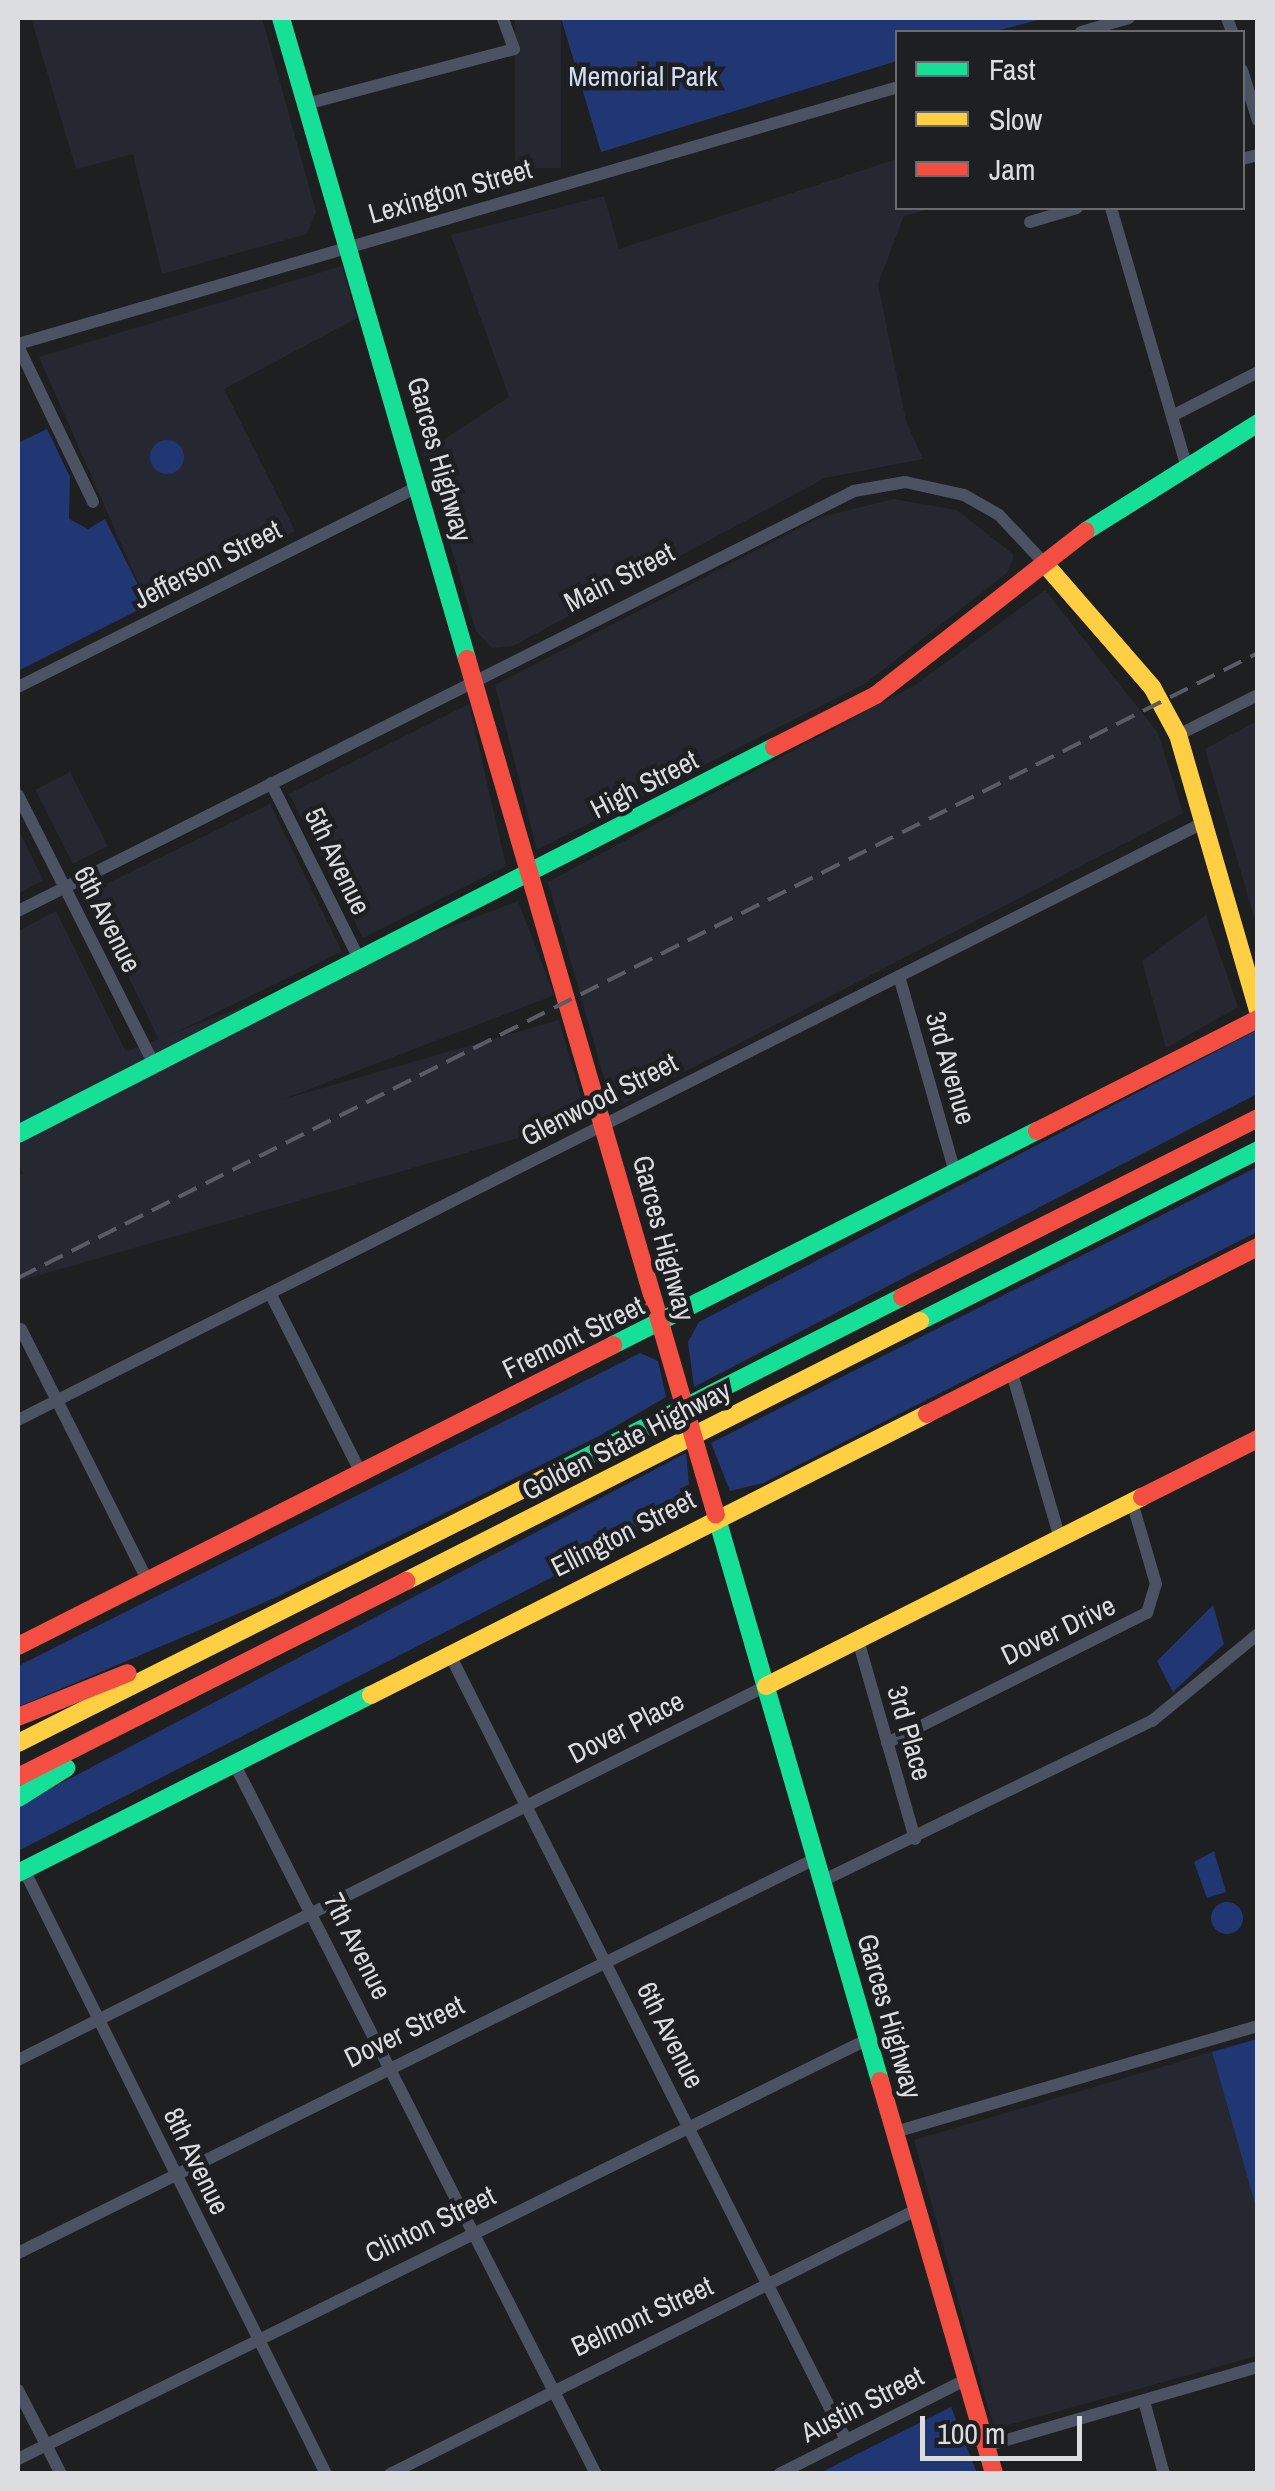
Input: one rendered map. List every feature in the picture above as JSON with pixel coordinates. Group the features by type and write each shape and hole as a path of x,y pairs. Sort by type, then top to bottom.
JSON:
{"main road":[{"name":"Garces Highway","path":"281,18 310,103 994,2474"},
{"name":"High Street","path":"18,1134 876,695 1185,461 1258,423"},
{"name":"Main Street","path":"1045,564 1152,687 1178,735 1258,1010"},
{"name":"Fremont Street","path":"18,1646 360,1471 660,1325 1258,1019"},
{"name":"Golden State Highway","path":"18,1743 1258,1118"},
{"name":"Golden State Highway","path":"18,1778 1258,1150"},
{"name":"Ellington Street","path":"21,1871 716,1515 1258,1247"},
{"name":"Dover Place","path":"766,1686 1258,1439"},
{"path":"18,1717 248,1627"},
{"path":"18,1798 180,1698"}],"street":[{"path":"310,103 514,49 503,18"},
{"path":"1088,30 1129,18"},
{"path":"1245,80 1258,121"},
{"name":"Lexington Street","path":"18,345 895,87"},
{"path":"1030,222 1068,210"},
{"path":"1113,210 1185,461"},
{"path":"18,345 93,502"},
{"path":"1172,416 1258,372"},
{"name":"Main Street","path":"18,911 476,680 882,483 934,485 978,501 1045,564"},
{"name":"Jefferson Street","path":"18,687 420,486"},
{"path":"1178,735 1258,695"},
{"name":"5th Avenue","path":"272,783 360,960"},
{"name":"6th Avenue","path":"18,795 154,1066"},
{"name":"Glenwood Street","path":"18,1420 1203,823"},
{"name":"3rd Avenue","path":"899,976 956,1173"},
{"path":"270,1293 360,1471"},
{"path":"21,1330 146,1579"},
{"path":"1011,1370 1060,1539"},
{"name":"Dover Drive","path":"887,1743 1147,1613 1156,1584 1132,1502"},
{"path":"822,1881 1162,1716 1258,1634"},
{"name":"3rd Place","path":"858,1640 915,1839"},
{"name":"6th Avenue","path":"449,1653 846,2440"},
{"name":"Dover Place","path":"18,2060 311,1909 528,1808 766,1686"},
{"name":"7th Avenue","path":"234,1763 596,2474"},
{"name":"Dover Street","path":"18,2252 815,1858"},
{"name":"8th Avenue","path":"21,1871 326,2474"},
{"path":"895,2132 1258,2026"},
{"name":"Clinton Street","path":"18,2459 473,2230 868,2039"},
{"name":"Belmont Street","path":"390,2474 552,2386 918,2209"},
{"path":"986,2446 1258,2368"},
{"name":"Austin Street","path":"780,2474 967,2379"},
{"path":"18,2390 62,2474"},
{"path":"1144,2401 1164,2474"}],"shaded area":[{"path":"31,18 262,18 316,212 307,234 162,274 133,154 76,169"},
{"path":"515,18 561,18 561,168 515,168"},
{"path":"895,160 895,210 926,210 904,216 878,284 906,421 923,459 825,478 513,646 492,648 476,631 423,453 509,397 451,235 604,196 619,249"},
{"path":"342,266 357,318 224,389 295,531 148,605 39,357"},
{"path":"894,499 957,510 1014,555 1008,572 866,683 537,850 495,685 821,517"},
{"path":"1045,590 1158,733 1183,813 613,1109 548,882 915,685"},
{"path":"469,704 506,866 363,938 289,794"},
{"path":"1257,721 1257,927 1205,749"},
{"path":"70,772 108,846 73,864 35,790"},
{"path":"270,804 342,951 159,1040 88,893"},
{"path":"18,828 43,880 18,894"},
{"path":"518,901 554,995 31,1196 18,1161 18,1093"},
{"path":"56,911 127,1054 18,1112 18,931"},
{"path":"1206,915 1238,1007 1166,1048 1142,961"},
{"path":"559,1020 587,1118 18,1281 18,1175"},
{"path":"1212,2052 1257,2211 1257,2356 994,2429 914,2140"}],"green space":[{"name":"Memorial Park","path":"561,18 1046,18 1000,30 895,30 895,62 601,152"},
{"path":"47,429 70,477 69,519 88,529 105,519 148,605 18,671 18,443"},
{"path":"167,440 179,445 184,457 179,469 167,474 155,469 150,457 155,445"},
{"path":"1257,1030 1257,1094 694,1387 688,1342 699,1322"},
{"path":"1257,1167 1257,1232 763,1483 730,1491 711,1443"},
{"path":"640,1353 658,1361 666,1397 599,1436 277,1597 18,1707 18,1666"},
{"path":"686,1453 691,1506 18,1851 18,1806"},
{"path":"1213,1605 1224,1644 1173,1692 1157,1661"},
{"path":"1214,1851 1226,1892 1207,1898 1194,1862"},
{"path":"1227,1902 1238,1907 1243,1918 1238,1929 1227,1934 1216,1929 1211,1918 1216,1907"},
{"path":"1258,2039 1257,2211 1212,2052"},
{"path":"951,2407 977,2473 820,2473 917,2424"}],"railway":[{"path":"18,1278 1258,653"}],"traffic: fast":[{"path":"281,18 467,659"},
{"path":"1086,531 1258,423"},
{"path":"18,1134 774,747"},
{"path":"613,1345 1037,1131"},
{"path":"920,1321 1258,1150"},
{"path":"557,1472 902,1297"},
{"path":"716,1515 880,2081"},
{"path":"18,1873 371,1695"},
{"path":"18,1798 66,1768"}],"traffic: slow":[{"path":"1045,564 1152,687 1178,735 1258,1010"},
{"path":"406,1581 920,1321"},
{"path":"371,1695 927,1414"},
{"path":"18,1743 557,1472"},
{"path":"766,1686 1142,1497"}],"traffic: jam":[{"path":"774,747 876,695 1086,531"},
{"path":"467,659 716,1515"},
{"path":"1037,1131 1258,1019"},
{"path":"902,1297 1258,1118"},
{"path":"927,1414 1258,1247"},
{"path":"18,1646 613,1345"},
{"path":"1142,1497 1258,1439"},
{"path":"18,1777 406,1581"},
{"path":"18,1717 128,1673"},
{"path":"880,2081 994,2474"}]}
